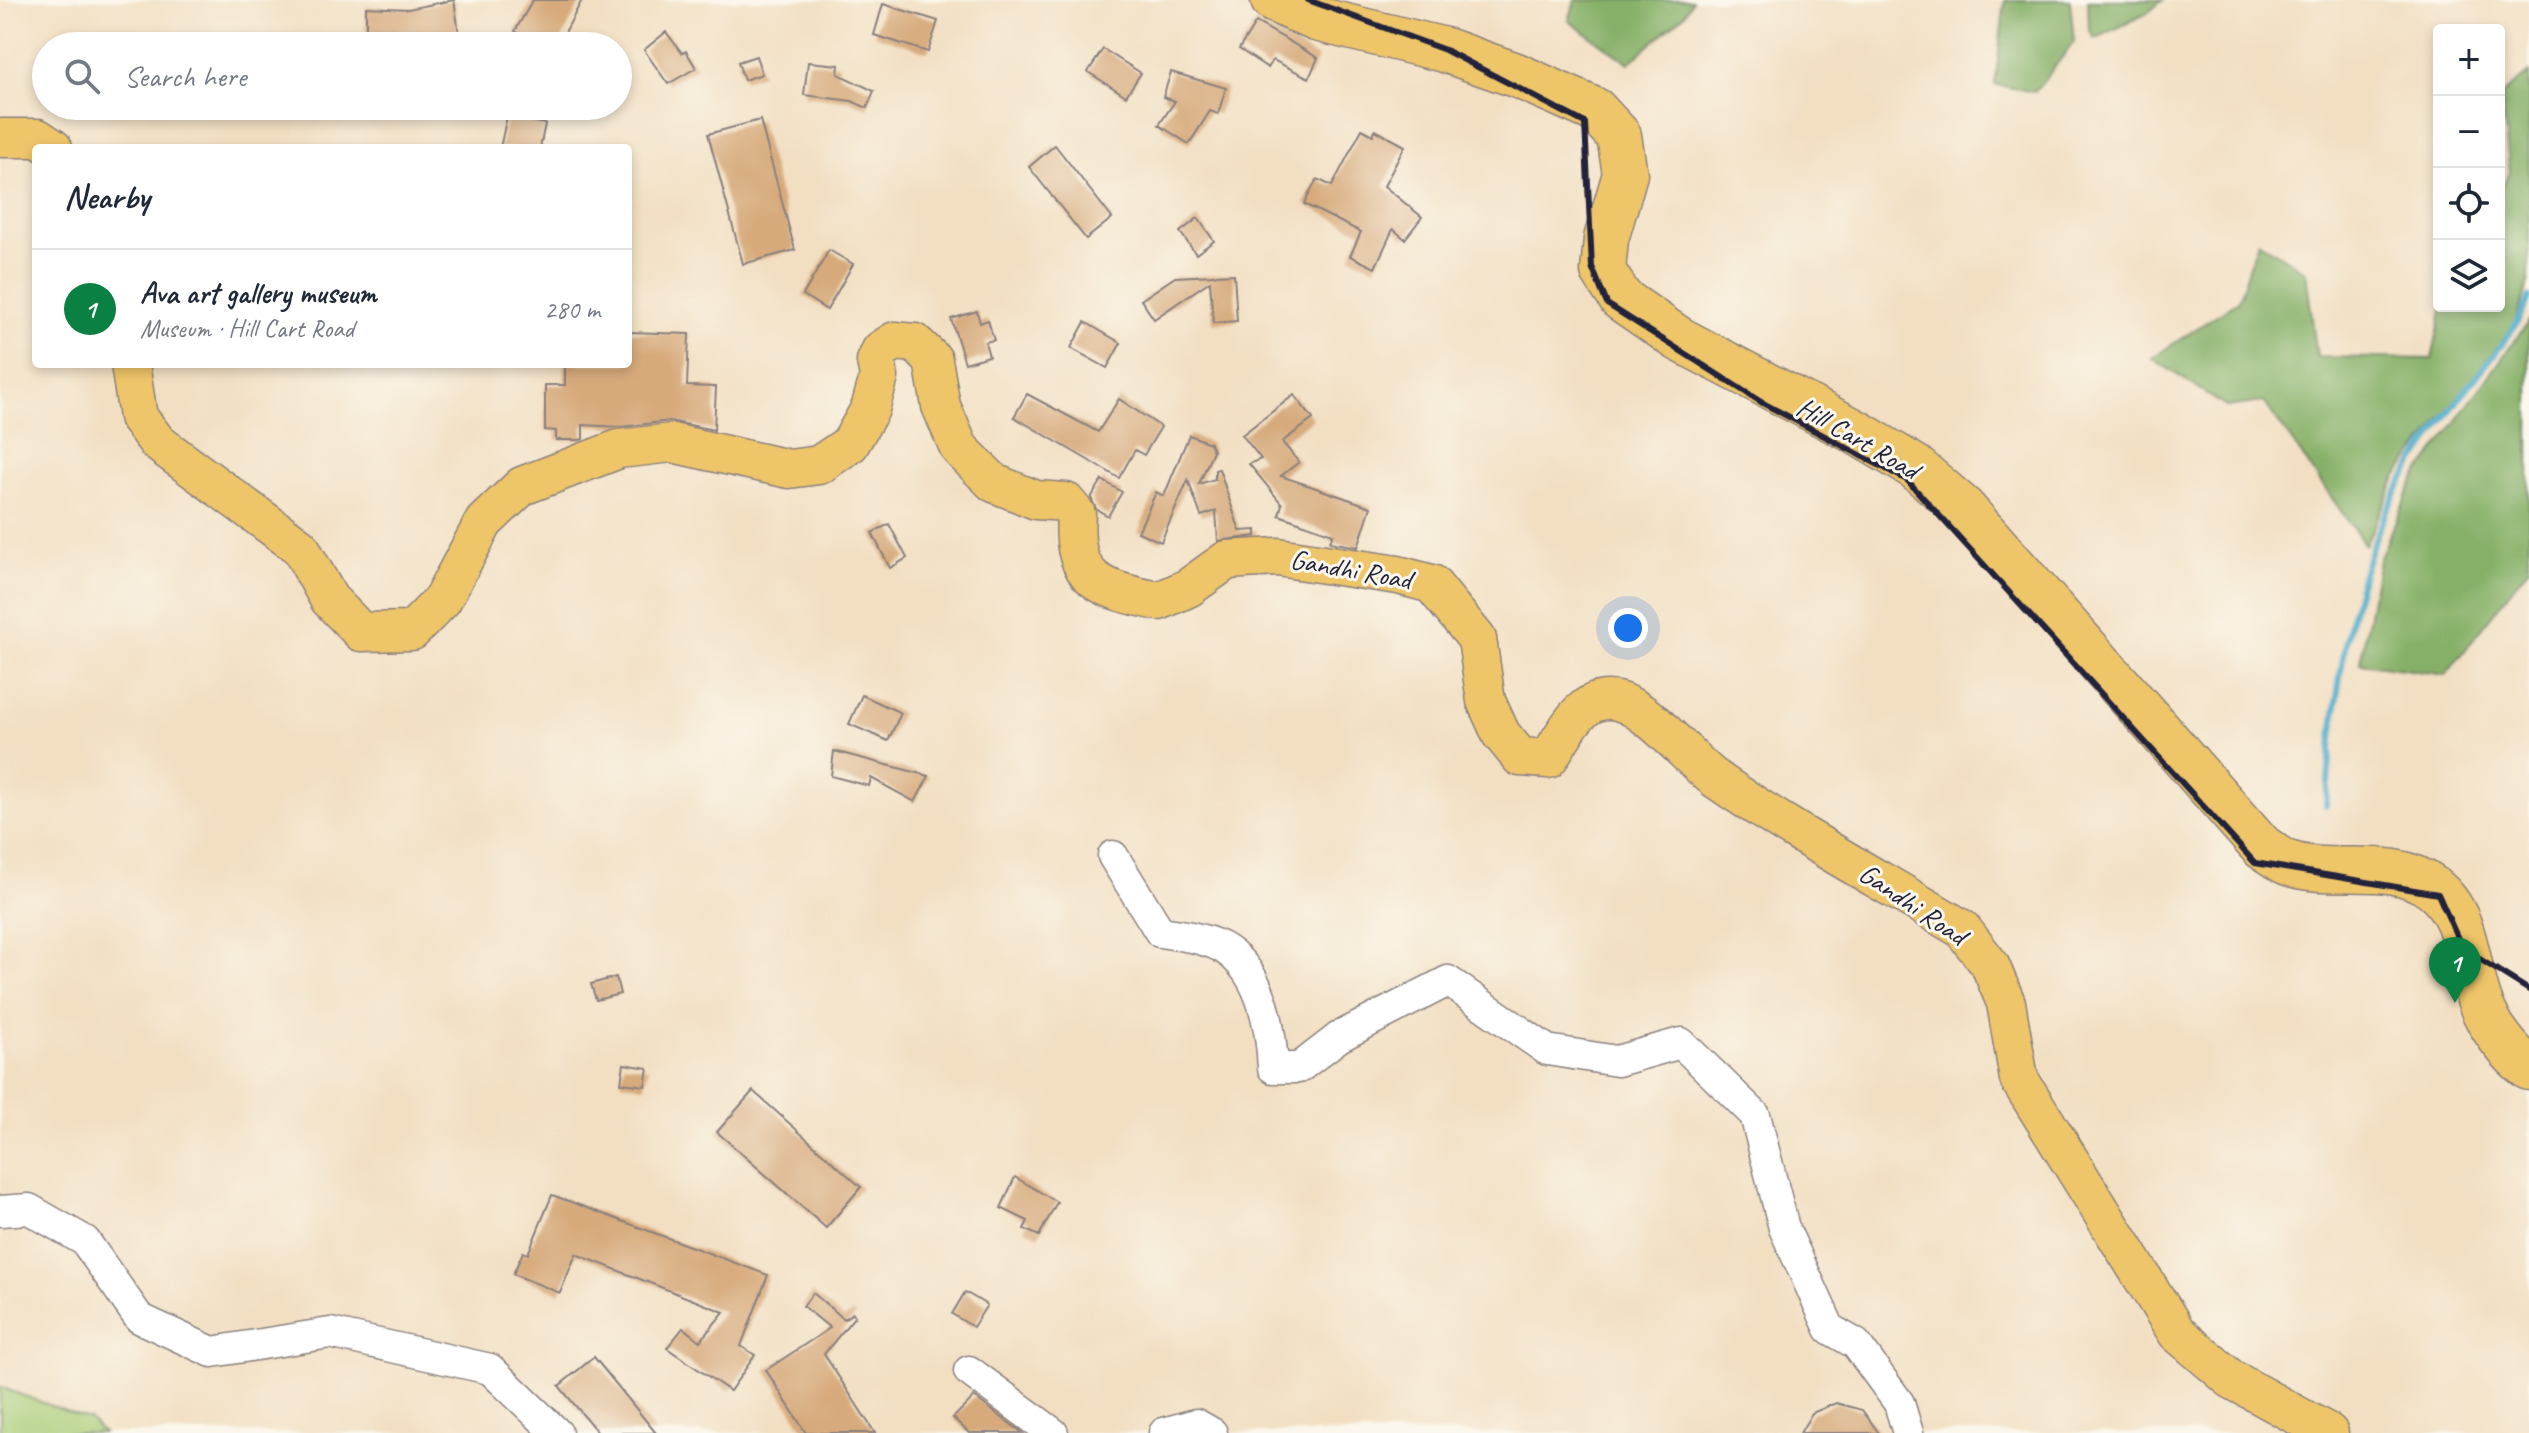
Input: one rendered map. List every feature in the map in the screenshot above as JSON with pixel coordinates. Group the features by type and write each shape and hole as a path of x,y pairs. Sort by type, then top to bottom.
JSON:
{"highway":[{"name":"Hill Cart Road","path":"1273,0 1316,19 1445,50 1516,75 1595,110 1619,136 1625,174 1606,239 1603,271 1621,299 1679,339 1856,432 1927,478 1963,508 2262,847 2289,863 2377,869 2430,885 2449,902 2460,925 2480,1003 2513,1056 2529,1068"}],"main road":[{"path":"0,138 38,138 47,144"},
{"name":"Gandhi Road","path":"131,368 138,417 158,443 300,547 329,599 361,632 412,631 442,600 484,522 522,486 561,470 619,449 672,443 789,469 819,465 850,444 870,409 879,377 876,361 881,350 895,341 915,343 933,360 941,406 959,448 994,483 1036,500 1066,502 1076,514 1074,538 1079,563 1094,582 1159,601 1188,588 1227,560 1278,557 1398,575 1432,584 1477,639 1486,701 1501,734 1520,757 1548,759 1575,716 1593,703 1617,701 1648,719 1716,779 1962,929 1990,965 2006,1003 2019,1079 2177,1333 2231,1379 2329,1433"}],"street":[{"path":"1113,856 1160,932 1226,949 1254,982 1271,1025 1273,1068 1299,1068 1339,1037 1448,981 1547,1050 1617,1061 1681,1043 1755,1115 1784,1228 1830,1329 1856,1344 1899,1403 1908,1433"},
{"path":"0,1211 29,1209 85,1241 139,1318 212,1352 330,1333 490,1369 557,1433"},
{"path":"969,1371 1053,1433"},
{"path":"1164,1433 1196,1424 1212,1433"}],"green space":[{"path":"1575,0 1692,0 1684,15 1629,63 1569,21"},
{"path":"2005,0 2070,0 2074,42 2035,92 1995,85"},
{"path":"2088,0 2163,0 2146,14 2095,39 2089,29"},
{"path":"2529,73 2529,282 2514,325 2397,476 2365,545 2264,402 2226,407 2152,358 2238,301 2258,241 2306,272 2317,357 2432,359 2442,312 2505,312 2505,180 2510,173 2505,92"},
{"path":"2529,321 2529,567 2446,675 2360,663 2379,560 2414,480"},
{"path":"0,1387 90,1420 103,1433 0,1433"}],"building":[{"path":"454,0 459,32 366,32 366,7 408,9"},
{"path":"533,0 582,0 565,32 515,31"},
{"path":"883,4 938,21 928,52 874,35"},
{"path":"1256,22 1318,58 1309,78 1273,60 1268,68 1239,49"},
{"path":"666,32 682,53 686,51 696,68 668,84 644,50"},
{"path":"1103,49 1141,73 1126,96 1088,72"},
{"path":"756,56 762,74 744,80 738,62"},
{"path":"808,62 839,65 838,74 874,91 867,108 852,101 804,95"},
{"path":"1171,72 1226,88 1218,114 1210,111 1189,144 1159,125 1175,101 1163,97"},
{"path":"506,120 545,124 541,144 501,144"},
{"path":"760,120 795,250 743,264 708,134"},
{"path":"1362,129 1373,135 1375,130 1405,146 1384,186 1422,217 1405,239 1393,229 1375,268 1350,256 1361,232 1304,204 1317,179 1332,186"},
{"path":"1055,145 1112,218 1086,239 1029,167"},
{"path":"1198,218 1214,241 1196,254 1180,232"},
{"path":"829,250 853,264 827,310 803,295"},
{"path":"1234,274 1237,321 1213,323 1210,281 1154,319 1141,300 1175,277"},
{"path":"977,311 980,323 988,320 994,340 985,342 989,356 965,363 951,319"},
{"path":"1085,322 1121,343 1107,368 1071,348"},
{"path":"632,332 689,334 687,386 716,387 714,430 670,421 621,427 583,425 583,439 556,440 556,431 545,430 545,385 565,385 565,368 632,368"},
{"path":"1027,394 1098,432 1119,399 1161,427 1144,455 1135,450 1119,478 1014,417"},
{"path":"1294,395 1313,419 1282,442 1299,462 1281,476 1371,507 1358,547 1330,542 1333,534 1279,515 1282,504 1249,464 1261,459 1242,435"},
{"path":"1189,435 1210,443 1213,451 1199,484 1215,479 1215,470 1219,469 1240,531 1256,530 1256,536 1218,541 1216,511 1201,516 1188,480 1161,542 1138,532 1156,492 1164,496"},
{"path":"1102,480 1122,492 1108,516 1096,509 1091,498"},
{"path":"889,524 907,558 890,568 872,533"},
{"path":"862,695 901,713 888,741 849,724"},
{"path":"834,751 929,776 915,802 871,778 869,786 831,776"},
{"path":"616,977 620,994 596,1000 591,984"},
{"path":"624,1064 648,1068 645,1086 621,1083"},
{"path":"753,1091 861,1187 826,1228 717,1132"},
{"path":"1015,1177 1057,1202 1039,1236 1024,1229 1028,1221 1001,1208"},
{"path":"552,1195 768,1275 741,1346 755,1355 730,1391 667,1348 683,1328 700,1341 724,1312 576,1254 560,1293 513,1274 523,1252 528,1254"},
{"path":"965,1292 987,1305 973,1327 952,1314"},
{"path":"813,1293 844,1319 853,1313 855,1316 824,1354 875,1433 806,1433 766,1370 830,1328 803,1306"},
{"path":"594,1357 656,1433 598,1433 559,1386"},
{"path":"974,1397 1023,1433 969,1433 953,1418"},
{"path":"1836,1403 1862,1410 1879,1433 1800,1433 1812,1413"}],"waterway":[{"path":"2326,805 2334,721 2347,636 2369,554 2385,514 2405,477 2443,420 2510,333 2529,297"}],"railway":[{"path":"1308,0 1445,50 1585,123 1592,267 1607,304 1761,402 1907,480 2255,863 2438,894 2462,948 2529,990"}],"place":[{"name":"Ava art gallery museum","path":"2455,1003"}]}
